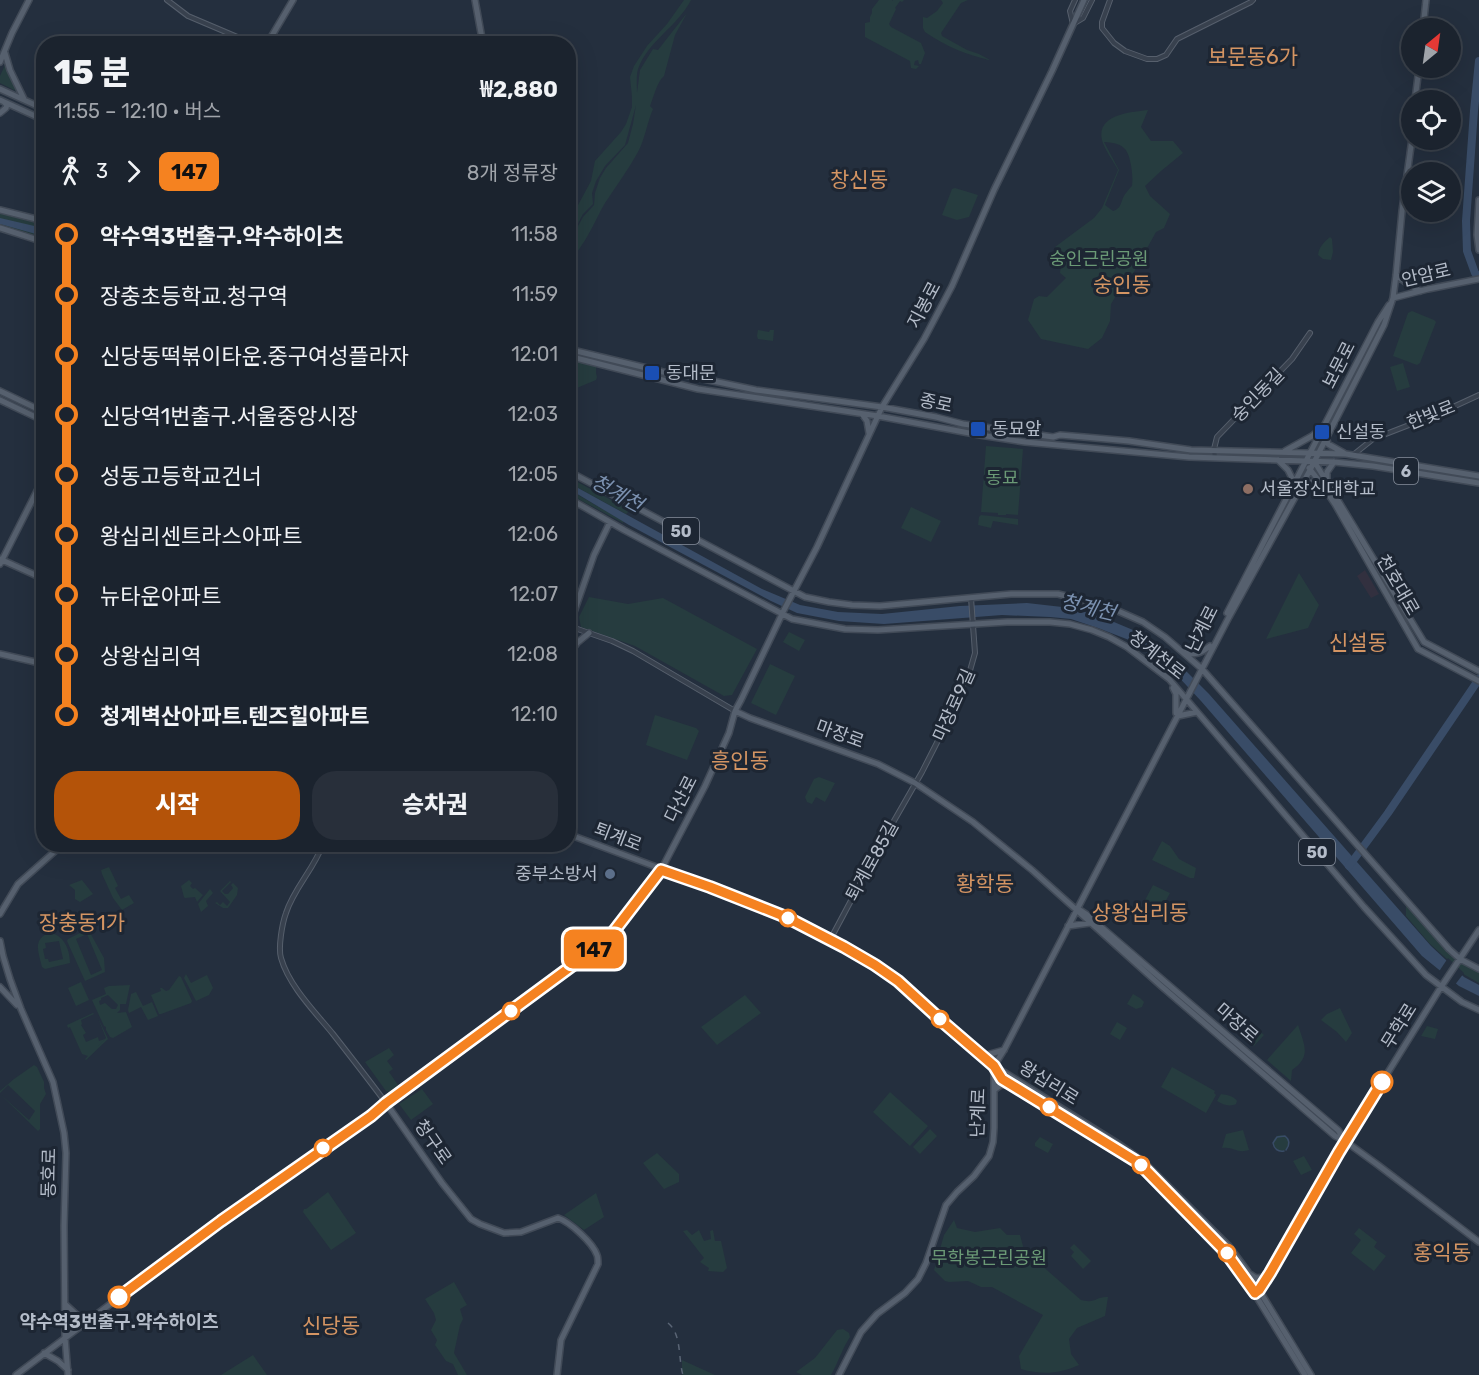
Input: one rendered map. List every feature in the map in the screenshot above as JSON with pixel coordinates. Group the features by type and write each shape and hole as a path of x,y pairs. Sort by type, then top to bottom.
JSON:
{"main road":[{"path":"0,62 29,0"},
{"path":"272,36 293,0"},
{"path":"475,0 482,36"},
{"name":"지봉로","path":"783,612 817,547 882,407 924,339 952,286 1012,151 1085,0"},
{"path":"1424,18 1426,0"},
{"path":"2,54 24,99"},
{"path":"0,88 36,105"},
{"path":"0,100 7,106 0,112"},
{"path":"0,100 36,116"},
{"name":"보문로","path":"1302,477 1303,468 1310,453 1324,435 1377,340 1393,298 1410,150"},
{"path":"1479,200 1477,235 1479,250"},
{"path":"0,210 36,219"},
{"path":"0,228 36,239"},
{"path":"1396,275 1420,291"},
{"name":"안암로","path":"1393,298 1479,279"},
{"name":"보문로","path":"1302,477 1310,470 1321,453 1326,424 1378,322 1393,298"},
{"name":"종로","path":"576,351 663,372 756,390 882,407 963,424 1053,437 1060,435 1129,441 1191,450 1321,453"},
{"name":"종로","path":"576,358 698,389 860,413 1025,442 1189,457 1334,462"},
{"path":"0,391 36,408"},
{"path":"0,400 36,417"},
{"path":"860,413 867,420 869,434"},
{"path":"1284,451 1312,436 1326,424"},
{"path":"1324,435 1328,444 1346,454"},
{"path":"1310,453 1325,484"},
{"name":"6","path":"1321,453 1353,455 1479,476"},
{"path":"1278,460 1288,470 1297,486 1313,482 1325,484"},
{"path":"1285,461 1310,470"},
{"path":"1306,461 1310,470 1325,484"},
{"path":"1325,484 1334,462"},
{"name":"6","path":"1334,462 1479,483"},
{"name":"청계천로","path":"576,475 793,593 811,598 852,605 880,606 971,600 1011,594 1058,594 1113,609 1143,622 1160,633 1200,669 1459,960"},
{"name":"난계로","path":"1200,669 1210,646 1302,477"},
{"name":"천호대로","path":"1325,484 1424,642 1477,670"},
{"name":"천호대로","path":"1325,484 1418,649 1479,681"},
{"name":"난계로","path":"839,1375 861,1332 877,1314 905,1293 918,1279 926,1263 946,1205 974,1176 989,1156 993,1142 994,1066 1297,486"},
{"path":"36,493 1,561 36,576"},
{"name":"청계천로","path":"576,503 783,612 792,619 845,629 878,630 973,623 1050,622 1070,624 1109,637 1126,647 1170,681 1364,907 1426,975 1462,1002 1479,1010"},
{"path":"576,608 594,555 610,522"},
{"name":"다산로","path":"16,1375 210,1229 371,1116 611,935 661,870 705,786 729,733 735,711 783,612"},
{"path":"576,644 589,633"},
{"path":"1183,652 1196,654 1210,646"},
{"path":"0,654 36,662"},
{"path":"1170,681 1176,694 1177,714 1197,712"},
{"name":"마장로","path":"735,711 878,764 915,783 973,822 1077,909 1160,986 1335,1136 1345,1141 1479,1242"},
{"name":"퇴계로","path":"576,837 786,917 830,940 891,975 994,1066"},
{"path":"0,914 18,884 54,852"},
{"name":"마장로","path":"1077,909 1086,914 1338,1130 1345,1141"},
{"path":"1068,926 1090,923"},
{"name":"무학로","path":"1257,1292 1345,1141 1479,930"},
{"path":"0,941 21,1009"},
{"path":"1459,960 1479,969"},
{"name":"동호로","path":"0,987 21,1009 53,1082 64,1133 66,1153 65,1337 68,1372"},
{"path":"982,1056 1004,1050"},
{"name":"왕십리로","path":"994,1066 1002,1079 1132,1158 1189,1210"},
{"name":"왕십리로","path":"994,1066 1134,1154 1189,1210 1224,1250 1248,1272 1257,1292 1305,1375"},
{"path":"994,1090 1001,1085 1011,1085"},
{"name":"청구로","path":"386,1103 442,1183 471,1219 504,1233 521,1232 558,1218 571,1225 592,1246 598,1264 561,1340 557,1375"},
{"name":"왕십리로","path":"1239,1265 1311,1375"},
{"path":"1248,1272 1256,1278 1270,1273"},
{"path":"65,1304 77,1315 89,1320"},
{"path":"44,1353 68,1372"}],"street":[{"path":"167,0 188,16 235,36"},
{"path":"1076,0 1070,11 1073,24 1083,18 1092,0"},
{"path":"1110,0 1102,28 1125,51 1148,59 1157,59 1166,55 1177,39 1252,0"},
{"name":"숭인동길","path":"1214,450 1217,437 1292,359 1310,333"},
{"name":"한빛로","path":"1353,455 1373,439 1479,395"},
{"path":"1214,450 1215,458"},
{"name":"마장로9길","path":"915,783 952,713 973,662 975,650 971,600"},
{"name":"마장로","path":"576,630 612,641 633,651 735,711"},
{"name":"퇴계로85길","path":"830,940 915,783"},
{"name":"청구로","path":"321,852 286,913 280,956 300,994 386,1103"}],"shaded area":[{"path":"1365,570 1379,594 1371,598 1357,576"}],"green space":[{"path":"684,0 691,0 679,18 649,50 638,69 637,93 640,70 653,49 658,50 687,13 675,35 664,76 650,106 653,109 640,147 576,255 576,230 583,217 594,205 600,178 628,143 636,105 625,145 605,166 596,181 592,193 593,204 583,214 576,227 576,208 591,181 595,161 626,124 632,107 630,77 634,66 647,46"},
{"path":"879,0 904,0 900,1 895,8 889,24 921,43 925,53 921,64 918,60 915,61 914,65 919,66 916,69 911,68 910,61 865,37 865,23 870,22 872,9"},
{"path":"941,0 968,0 961,3 941,33 942,36 990,60 956,49 925,32 923,17 927,18 937,11 943,3"},
{"path":"6,63 17,91 0,83 0,76"},
{"name":"숭인근린공원","path":"1148,110 1141,127 1151,141 1173,141 1183,153 1145,186 1150,196 1170,214 1164,228 1156,232 1134,272 1111,304 1110,321 1102,338 1088,349 1041,339 1028,320 1034,299 1039,296 1047,297 1066,278 1060,273 1061,255 1055,247 1094,218 1102,208 1118,170 1102,140 1104,125 1117,116","holes":["1104,142 1120,145 1126,150 1130,159 1132,178 1132,186 1120,206 1113,211 1105,205 1119,170"]},
{"path":"952,189 978,195 969,217 957,220 942,215"},
{"path":"0,213 36,223 36,238 0,227"},
{"path":"1330,237 1333,252 1331,260 1323,259 1318,255 1322,245"},
{"path":"1412,311 1436,322 1420,363 1417,365 1393,356 1408,313"},
{"path":"758,330 769,332 774,330 773,341 758,339"},
{"path":"576,362 596,366 596,380 576,388 578,376"},
{"path":"1403,363 1410,387 1397,391 1390,367"},
{"name":"동묘","path":"986,446 1023,449 1018,515 981,512"},
{"path":"576,481 630,510 626,514 576,487"},
{"path":"576,494 623,521 623,523 576,498"},
{"path":"911,507 941,521 931,542 901,528"},
{"path":"981,515 1018,519 1018,525 993,521 991,528 978,525"},
{"path":"1299,573 1319,605 1308,628 1266,639"},
{"path":"589,597 628,604 663,598 757,649 732,695 724,696 635,646 581,627 579,617"},
{"path":"789,632 805,640 799,651 783,642"},
{"path":"770,664 795,676 776,715 751,703"},
{"path":"655,715 699,731 687,760 646,745"},
{"path":"819,777 835,783 825,802 816,797 812,804 807,802 805,797 814,779"},
{"path":"1162,841 1170,846 1179,859 1196,868 1194,878 1152,860"},
{"path":"109,867 121,899 129,895 134,903 122,910 113,898 102,874 101,870"},
{"path":"82,880 93,894 80,902 75,899 75,890 69,885"},
{"path":"189,880 192,883 190,886 203,895 197,902 195,897 184,897 181,886"},
{"path":"230,881 222,891 228,894 233,888 231,885 233,883 238,888 237,895 228,908 223,908 215,903 220,905 223,902 227,906 230,902 220,891"},
{"path":"1153,885 1170,893 1161,910 1144,902"},
{"path":"210,889 213,893 206,901 208,906 201,912 198,904"},
{"path":"1406,905 1458,960 1479,973 1479,983 1465,975 1430,944 1406,916"},
{"path":"88,929 104,958 105,972 85,981 68,939","holes":["87,934 102,970 91,975 76,939"]},
{"path":"48,933 62,939 69,952 70,963 45,969 42,967 38,944","holes":["59,941 63,959 49,962 45,959 43,949 46,948 45,943"]},
{"path":"186,974 191,983 207,975 213,988 209,995 196,1001 184,978"},
{"path":"179,976 191,1003 159,1014 151,995 161,991 160,988 169,990"},
{"path":"81,982 89,1000 76,1006 68,988"},
{"path":"130,985 126,1004 120,1004 120,1010 117,1013 126,1012 132,1027 113,1038 106,1030 92,1000 106,994 104,988","holes":["108,995 118,1005 116,1009 112,1009 105,1003 100,1005 99,1001"]},
{"path":"136,992 143,1006 152,1002 158,1016 148,1020 141,1007 129,1013 131,994"},
{"path":"1133,994 1144,1002 1142,1007 1136,1009 1127,1004"},
{"path":"745,995 761,1013 717,1045 701,1027"},
{"path":"1340,1008 1352,1033 1346,1042 1321,1020 1327,1014"},
{"path":"93,1013 81,1020 86,1033 83,1035 86,1042 98,1037 99,1041 106,1038 98,1018 108,1039 86,1060 88,1056 82,1054 67,1025"},
{"path":"1117,1022 1127,1028 1120,1040 1110,1034"},
{"path":"1253,1025 1264,1035 1254,1046 1242,1036"},
{"path":"1298,1025 1305,1050 1302,1060 1292,1070 1291,1081 1267,1060"},
{"path":"1427,1026 1438,1029 1435,1039 1421,1036"},
{"path":"389,1048 394,1055 387,1061 393,1069 389,1072 398,1085 389,1092 365,1062"},
{"path":"34,1065 44,1082 46,1094 40,1104 40,1129 38,1131 0,1094 29,1120 35,1111 8,1085 0,1093 0,1091"},
{"path":"1172,1067 1215,1091 1216,1095 1206,1113 1161,1087"},
{"path":"422,1089 433,1104 411,1120 399,1104"},
{"path":"890,1092 928,1126 910,1146 873,1112"},
{"path":"1221,1094 1234,1098 1237,1101 1236,1104 1226,1105 1217,1101"},
{"path":"930,1129 937,1136 920,1154 913,1147"},
{"path":"1243,1130 1249,1150 1222,1148 1226,1134"},
{"path":"1281,1135 1287,1137 1289,1143 1287,1149 1281,1151 1275,1149 1273,1143 1275,1137"},
{"path":"1040,1137 1053,1144 1048,1153 1035,1146"},
{"path":"657,1153 679,1174 679,1182 664,1189 643,1163"},
{"path":"1304,1156 1312,1170 1301,1175 1293,1161"},
{"path":"328,1192 356,1233 331,1250 303,1212"},
{"path":"596,1193 604,1217 584,1230 564,1215"},
{"name":"무학봉근린공원","path":"954,1220 957,1228 975,1232 1000,1228 1007,1235 1020,1235 1024,1250 1081,1300 1090,1301 1108,1297 1105,1316 1077,1328 1069,1339 1071,1354 1079,1365 1050,1373 1021,1369 1019,1356 1043,1315 992,1287 981,1287 968,1281 945,1281 934,1270 944,1235"},
{"path":"1359,1228 1377,1242 1374,1247 1386,1256 1374,1271 1351,1253 1361,1240 1354,1234"},
{"path":"687,1230 692,1235 699,1230 704,1241 711,1239 710,1231 713,1230 715,1241 721,1241 727,1268 723,1272 708,1271 709,1268 700,1262 704,1258 683,1231"},
{"path":"1074,1244 1091,1261 1083,1269 1071,1256 1074,1252 1070,1248"},
{"path":"454,1282 467,1305 460,1309 463,1319 454,1353 467,1375 458,1375 453,1364 446,1361 435,1345 437,1340 431,1330 436,1320 425,1299"},
{"path":"843,1329 849,1333 850,1337 831,1375 802,1375 796,1372 815,1358 837,1330"},
{"path":"253,1355 267,1375 221,1375"},
{"path":"682,1360 715,1375 682,1375"}],"water":[{"path":"0,218 36,226 36,234 0,224"},
{"name":"청계천","path":"576,487 762,589 800,605 838,612 882,614 960,606 1027,603 1071,608 1102,617 1133,630 1171,656 1209,694 1431,946 1464,977 1479,985 1479,996 1459,986 1422,956 1201,701 1173,671 1129,640 1071,619 1050,617 1002,615 884,624 839,621 797,613 629,525 576,493"}],"pier":[{"path":"1448,958 1464,973 1454,986 1438,973"}],"waterway":[{"path":"1479,61 1466,221 1467,251 1475,273 1479,277"},
{"path":"1349,866 1479,679"},
{"path":"1284,1151 1274,1147 1273,1143 1277,1137 1285,1136 1288,1139 1289,1144 1286,1150"}],"railway":[{"path":"668,1323 678,1340 683,1375"}],"bus line":[{"name":"147","path":"119,1297 221,1221 371,1116 592,951 611,935 661,870 786,917 891,975 994,1066 1002,1079 1145,1168 1224,1250 1255,1293 1270,1273 1382,1082"}],"place":[{"name":"동대문","path":"652,373"},
{"name":"동묘앞","path":"978,429"},
{"name":"신설동","path":"1322,432"},
{"name":"서울장신대학교","path":"1248,489"},
{"name":"중부소방서","path":"610,874"},
{"name":"약수역3번출구.약수하이츠","path":"119,1297"}],"district":[{"name":"보문동6가","path":"1253,56"},
{"name":"창신동","path":"859,179"},
{"name":"숭인동","path":"1122,284"},
{"name":"신설동","path":"1358,642"},
{"name":"흥인동","path":"740,760"},
{"name":"황학동","path":"985,883"},
{"name":"상왕십리동","path":"1140,912"},
{"name":"장충동1가","path":"82,922"},
{"name":"홍익동","path":"1442,1252"},
{"name":"신당동","path":"331,1325"}]}
